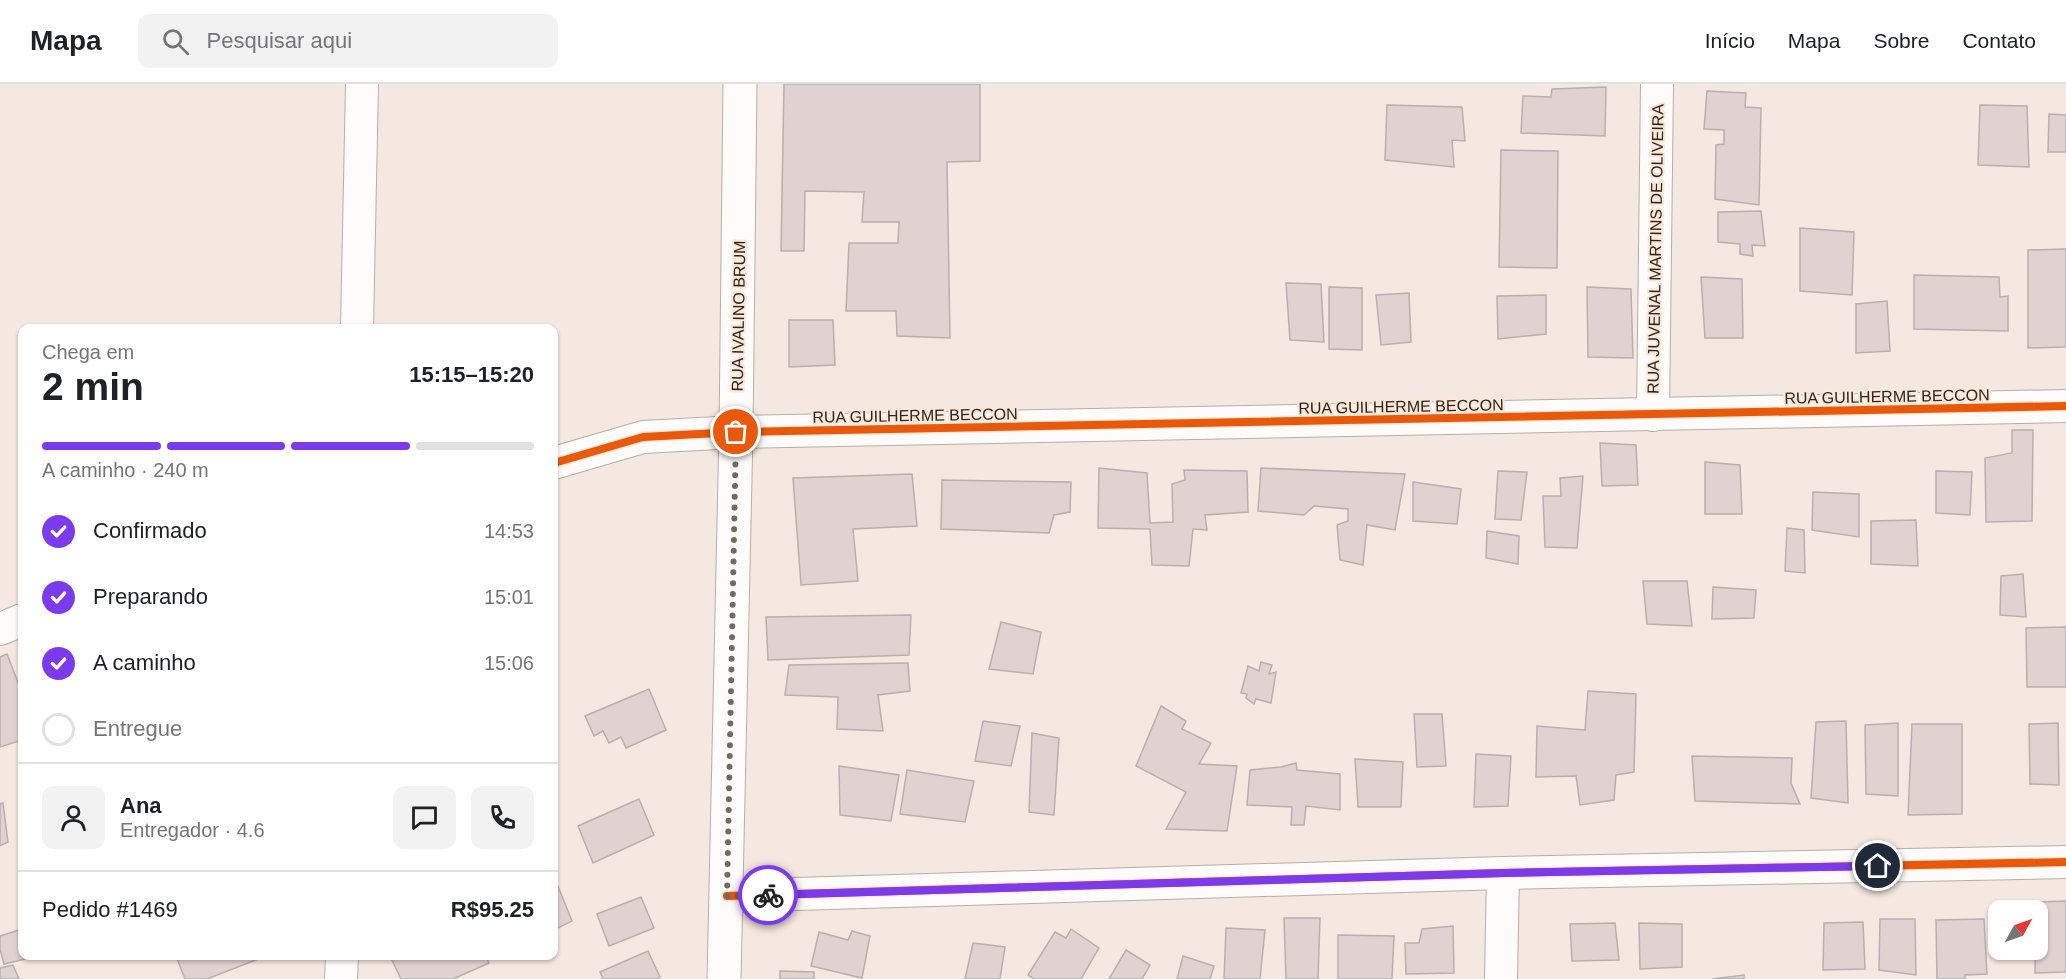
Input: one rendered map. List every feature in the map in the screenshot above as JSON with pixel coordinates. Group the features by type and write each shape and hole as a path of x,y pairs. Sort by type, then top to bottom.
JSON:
{"street":[{"path":"357,324 362,84"},
{"name":"RUA IVALINO BRUM","path":"724,979 736,432 740,84"},
{"name":"RUA JUVENAL MARTINS DE OLIVEIRA","path":"1653,415 1657,84"},
{"name":"RUA GUILHERME BECCON","path":"558,462 643,437 736,432 2066,406"},
{"path":"0,629 18,622"},
{"path":"727,896 1503,873 2066,862"},
{"path":"1501,979 1503,873"},
{"path":"341,979 342,960"}],"building":[{"path":"784,84 980,84 980,161 947,162 950,338 897,336 896,311 846,311 849,243 898,243 899,222 862,222 864,192 805,191 804,251 781,251"},
{"path":"1606,87 1605,136 1521,133 1523,96 1551,97 1552,89"},
{"path":"1707,91 1746,93 1745,107 1761,108 1759,205 1715,199 1716,145 1724,144 1724,130 1704,129"},
{"path":"1387,105 1462,107 1465,141 1452,140 1454,167 1385,160"},
{"path":"1980,105 2027,106 2029,167 1978,165"},
{"path":"2049,114 2066,115 2066,152 2048,152"},
{"path":"1501,150 1558,151 1557,268 1499,267"},
{"path":"1761,211 1765,246 1752,245 1753,256 1740,254 1740,244 1718,242 1718,212"},
{"path":"1800,228 1854,232 1852,295 1800,291"},
{"path":"2066,249 2066,347 2028,348 2028,250"},
{"path":"1914,275 1999,277 2000,297 2008,296 2008,331 1914,329"},
{"path":"1701,277 1742,279 1743,338 1705,338"},
{"path":"1286,283 1321,284 1324,342 1290,340"},
{"path":"1329,287 1362,288 1362,350 1329,349"},
{"path":"1587,287 1631,289 1633,358 1588,357"},
{"path":"1409,293 1411,342 1381,345 1376,295"},
{"path":"1546,295 1546,334 1498,339 1497,296"},
{"path":"1887,301 1890,351 1856,353 1856,304"},
{"path":"789,320 833,320 835,365 789,367"},
{"path":"2012,430 2033,430 2032,521 1986,522 1985,458 2012,453"},
{"path":"1600,443 1636,445 1638,485 1602,486"},
{"path":"1705,462 1740,465 1742,514 1705,514"},
{"path":"1099,468 1147,473 1150,523 1173,522 1172,484 1185,480 1184,470 1247,471 1248,512 1205,515 1207,530 1193,529 1189,566 1152,565 1150,529 1098,528"},
{"path":"1261,468 1405,474 1395,530 1367,525 1363,565 1340,560 1337,525 1348,521 1348,509 1314,506 1304,515 1258,511"},
{"path":"1498,471 1527,472 1521,520 1495,519"},
{"path":"1936,471 1972,472 1970,515 1936,513"},
{"path":"912,474 917,526 853,529 858,581 801,585 793,478"},
{"path":"1583,476 1577,548 1545,547 1543,496 1561,496 1560,478"},
{"path":"942,480 1071,482 1070,512 1054,515 1049,533 941,529"},
{"path":"1413,482 1461,489 1457,524 1413,521"},
{"path":"1813,492 1859,494 1859,537 1812,530"},
{"path":"1916,520 1918,566 1871,564 1871,521"},
{"path":"1787,528 1804,530 1805,573 1785,571"},
{"path":"1487,531 1519,536 1518,564 1486,558"},
{"path":"2023,574 2026,617 2000,615 2001,576"},
{"path":"1643,581 1687,581 1692,626 1647,624"},
{"path":"1713,587 1756,590 1754,618 1712,619"},
{"path":"911,615 909,655 768,660 766,617"},
{"path":"1001,622 1041,632 1033,674 989,669"},
{"path":"2066,627 2066,687 2027,687 2026,628"},
{"path":"7,654 18,683 18,741 0,747 0,657"},
{"path":"1261,662 1272,665 1269,674 1276,672 1271,703 1256,699 1254,704 1246,698 1247,694 1241,693 1248,666 1259,671"},
{"path":"908,663 910,691 878,695 883,731 837,729 838,697 785,695 789,665"},
{"path":"649,689 666,730 626,748 621,737 609,743 603,731 594,736 585,716"},
{"path":"1588,691 1636,694 1634,772 1616,775 1614,800 1580,805 1576,776 1536,777 1537,726 1585,730"},
{"path":"1161,706 1186,721 1182,729 1211,743 1199,764 1237,766 1227,831 1166,829 1186,792 1136,766"},
{"path":"1414,714 1442,714 1446,766 1417,767"},
{"path":"983,721 1020,726 1011,766 975,761"},
{"path":"1846,721 1848,803 1811,798 1816,722"},
{"path":"1898,723 1898,796 1866,794 1865,725"},
{"path":"2058,723 2059,785 2030,784 2029,724"},
{"path":"1912,724 1962,724 1962,814 1908,815"},
{"path":"1032,733 1059,738 1054,815 1029,812"},
{"path":"1476,754 1511,756 1508,806 1474,807"},
{"path":"1692,756 1792,758 1791,783 1800,804 1695,801"},
{"path":"1355,759 1403,762 1401,807 1358,807"},
{"path":"1296,763 1297,770 1340,774 1340,810 1306,806 1304,825 1291,825 1292,807 1247,805 1250,770"},
{"path":"839,766 899,775 891,821 840,815"},
{"path":"907,770 974,781 965,822 900,814"},
{"path":"639,799 654,835 593,863 578,826"},
{"path":"3,803 8,842 0,846 0,804"},
{"path":"558,886 572,921 558,928"},
{"path":"641,897 654,928 609,946 597,914"},
{"path":"2066,901 2066,972 2035,973 2035,960 2048,960 2048,902"},
{"path":"1284,918 1320,918 1318,979 1286,979"},
{"path":"1880,919 1915,919 1916,975 1879,970"},
{"path":"1984,919 1987,974 1965,975 1965,979 1937,979 1936,920"},
{"path":"1863,922 1865,969 1823,970 1824,923"},
{"path":"1615,923 1619,960 1572,961 1570,924"},
{"path":"1639,923 1682,924 1682,967 1640,969"},
{"path":"1453,926 1454,973 1406,974 1405,943 1419,943 1422,929"},
{"path":"1226,928 1265,930 1260,979 1224,979"},
{"path":"1071,929 1099,948 1081,979 1034,979 1028,975 1055,932 1066,938"},
{"path":"18,930 18,960 21,960 4,964 0,949 0,936"},
{"path":"852,931 870,936 862,978 811,966 819,932 848,940"},
{"path":"1338,935 1394,936 1392,979 1338,979"},
{"path":"973,943 1005,947 1000,979 965,979"},
{"path":"1126,950 1150,965 1142,979 1109,979"},
{"path":"648,951 660,977 657,979 603,979 600,972"},
{"path":"1183,956 1214,966 1210,979 1177,979"},
{"path":"178,960 256,960 207,979 185,979"},
{"path":"392,960 488,960 489,963 453,979 401,979"},
{"path":"13,965 19,979 0,979 0,968"},
{"path":"780,971 814,972 814,979 780,979"},
{"path":"1744,975 1744,979 1712,979"}],"cycle path":[{"path":"558,462 643,437 736,432 2066,406"},
{"path":"727,896 1503,873 2066,862"}],"way so far":[{"path":"736,432 727,896 768,895"}],"route":[{"path":"768,895 1503,873 1878,866"}]}
